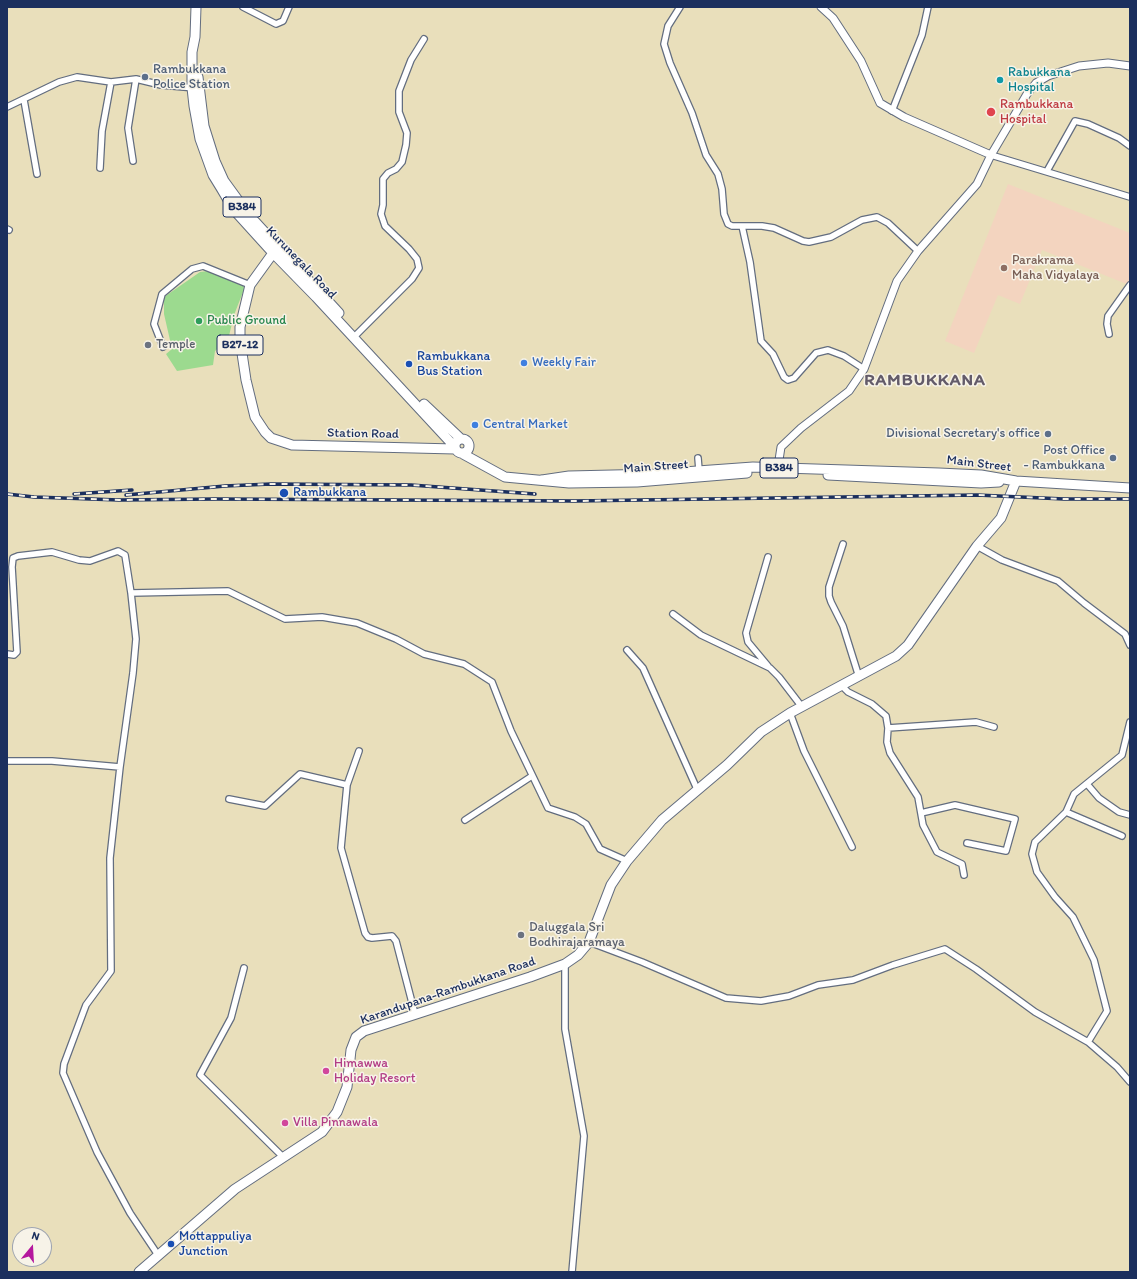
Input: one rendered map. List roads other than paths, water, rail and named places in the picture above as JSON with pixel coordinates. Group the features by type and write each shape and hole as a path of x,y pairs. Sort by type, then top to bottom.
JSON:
{"main road":[{"name":"Kurunegala Road","path":"196,7 196,88 200,139 213,175 234,210 275,250 316,297 358,339"},
{"name":"B27-12","path":"250,285 275,250"},
{"name":"Station Road","path":"250,285 240,327 240,340 255,417 271,438 292,445 307,446 457,450"},
{"name":"B384","path":"358,339 461,439"},
{"name":"Main Street","path":"358,339 457,450 505,477 569,483 637,482 777,470"},
{"path":"461,439 467,441 469,446 466,452 457,450 458,440 461,439"},
{"name":"Main Street","path":"469,446 483,465"},
{"name":"Main Street","path":"542,480 569,476 642,475 739,467 777,470 946,473 981,475 1016,481 1130,488"},
{"name":"Karandupana-Rambukkana Road","path":"138,1272 235,1189 322,1132 337,1112 348,1087 351,1050 356,1037 364,1031 530,977 565,964 578,955 589,942 611,885 627,861 662,820 727,765 760,732 790,713 896,656 908,645 977,546 1001,518 1016,481"}],"street":[{"path":"243,7 276,24 283,21 289,7"},
{"path":"680,7 668,26 664,44 670,63 692,112 706,155 718,174 722,189 724,214 728,224 732,226 762,226 774,228 803,241 809,242 832,237 862,220 877,218 888,223 918,251"},
{"path":"821,7 833,18 861,61 876,98 880,103 892,111 991,155 1130,197"},
{"path":"892,111 922,35 928,7"},
{"path":"358,339 412,279 419,268 417,259 409,249 385,226 381,214 383,204 383,179 388,173 396,169 402,162 406,145 407,133 399,112 399,91 411,60 424,39"},
{"path":"777,470 782,447 801,428 849,391 864,369 897,281 918,251 978,184 991,155 1027,94 1036,83 1048,76 1079,66 1108,63 1130,66"},
{"path":"7,107 59,82 77,77 111,82 136,79 161,85 196,88"},
{"path":"133,161 128,128 136,79"},
{"path":"100,168 102,131 111,82"},
{"path":"24,100 36,174"},
{"path":"1047,171 1075,121 1088,124 1119,138 1130,146"},
{"path":"742,226 750,262 761,341 773,354 784,377 788,380 794,378 816,353 828,350 844,356 864,369"},
{"path":"163,347 154,324 162,294 192,270 203,266 250,285"},
{"path":"1109,334 1107,324 1108,316 1130,285"},
{"path":"698,458 699,470"},
{"path":"843,544 829,587 829,596 830,602 843,626 859,677"},
{"path":"977,546 1002,560 1058,581 1125,634 1130,645"},
{"path":"7,654 14,655 17,652 12,567 13,558 18,556 52,552 79,560 90,561 118,551 125,556 136,639 110,858 111,971 86,1005 64,1064 63,1073 97,1152 130,1213 158,1255"},
{"path":"768,556 746,633 748,642 770,668 779,676 802,707"},
{"path":"131,593 228,591 285,619 322,616 357,623 396,638 424,654 464,664 492,682 511,732 548,808 575,817 586,824 600,849 627,861"},
{"path":"673,614 701,635 770,668"},
{"path":"627,650 643,668 697,789"},
{"path":"842,686 848,692 872,704 886,716 888,728 887,742 890,753 918,797 923,826 937,852 962,864 964,875"},
{"path":"790,713 804,751 852,847"},
{"path":"888,728 976,722 994,726"},
{"path":"1088,1042 1107,1011 1094,960 1073,917 1055,897 1037,872 1032,854 1035,842 1066,812 1074,794 1122,755 1130,722"},
{"path":"360,751 347,785 341,848 365,933 368,937 372,938 392,936 396,941 415,1014"},
{"path":"7,761 52,761 120,767"},
{"path":"229,799 265,806 300,774 347,785"},
{"path":"465,820 532,776"},
{"path":"1087,784 1099,798 1119,812 1130,815"},
{"path":"921,813 954,805 1015,819 1006,851 967,843"},
{"path":"1066,812 1122,836"},
{"path":"589,942 642,962 726,998 761,1001 789,996 818,985 853,980 893,965 945,949 976,969 1035,1012 1088,1042 1117,1067 1130,1082"},
{"path":"565,964 565,1029 584,1136 572,1272"},
{"path":"244,968 231,1018 200,1075 283,1157"}],"railway":[{"path":"126,495 225,486 271,484 411,485 535,494"},
{"path":"74,494 132,490"},
{"path":"7,494 34,497 119,500 216,499 575,501 977,495 1064,499 1130,499"}],"place":[{"name":"Rambukkana Police Station","path":"145,77"},
{"name":"Rabukkana Hospital","path":"1000,80"},
{"name":"Rambukkana Hospital","path":"991,112"},
{"name":"Parakrama Maha Vidyalaya","path":"1004,268"},
{"name":"Public Ground","path":"199,321"},
{"name":"Temple","path":"148,345"},
{"name":"Weekly Fair","path":"524,363"},
{"name":"Rambukkana Bus Station","path":"409,364"},
{"name":"Central Market","path":"475,425"},
{"name":"Divisional Secretary's office","path":"1048,434"},
{"name":"Post Office - Rambukkana","path":"1113,458"},
{"name":"Rambukkana","path":"284,493"},
{"name":"Daluggala Sri Bodhirajaramaya","path":"521,935"},
{"name":"Himawwa Holiday Resort","path":"326,1071"},
{"name":"Villa Pinnawala","path":"285,1123"},
{"name":"Mottappuliya Junction","path":"171,1244"}],"district":[{"name":"RAMBUKKANA","path":"925,381"}]}
